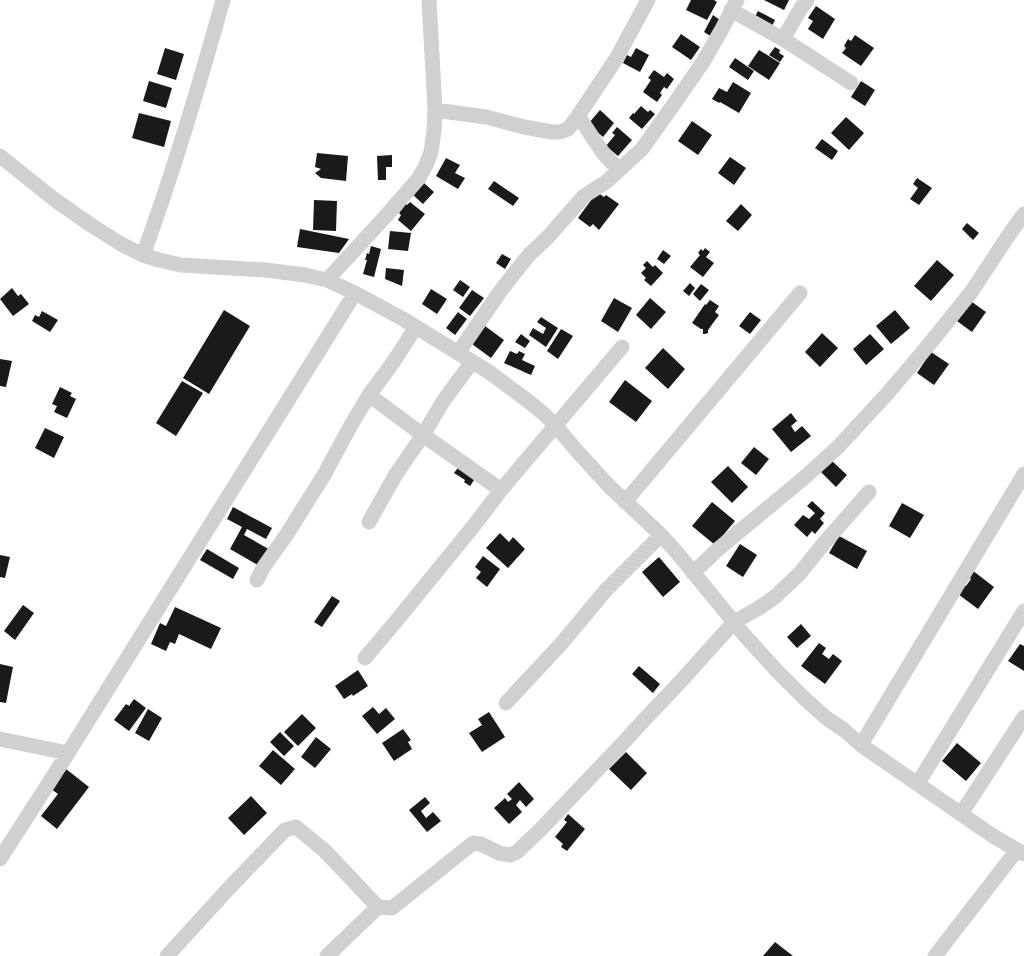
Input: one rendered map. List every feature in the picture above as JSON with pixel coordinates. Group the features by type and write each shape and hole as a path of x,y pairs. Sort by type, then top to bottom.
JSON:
{"street":[{"path":"143,254 176,162 223,0"},
{"path":"327,280 419,178 431,152 435,110 429,0"},
{"path":"435,110 486,117 524,127 552,132 560,132 568,129 616,58 648,0"},
{"path":"783,39 807,0"},
{"path":"458,353 499,293 529,255 548,237 584,196 606,182 642,149 703,62 734,5 851,83"},
{"path":"578,116 608,159 620,169"},
{"path":"0,156 43,191 91,225 121,244 143,254 159,260 181,264 266,270 305,275 327,280 356,293 416,327 489,372 515,390 544,414 608,485 661,535 746,637 802,696 825,717 844,730 861,746 993,836 1020,852 935,956"},
{"path":"693,573 717,550 838,447 887,394 972,291 1024,214"},
{"path":"625,502 800,292"},
{"path":"0,859 356,293"},
{"path":"257,580 263,568 287,534 324,475 351,425 416,327"},
{"path":"365,658 472,528 501,490 622,347"},
{"path":"369,522 396,474 423,435 444,400 472,362"},
{"path":"370,395 423,435 501,490"},
{"path":"861,746 1024,474"},
{"path":"167,956 285,830 296,827 325,851 378,907 392,908 474,843 481,844 499,853 510,855 517,852 624,742 734,622 759,608 776,596 800,573 869,492"},
{"path":"506,703 560,644 606,590 661,535"},
{"path":"918,784 1024,612"},
{"path":"961,814 1024,717"},
{"path":"0,739 68,753"},
{"path":"327,956 378,907"}],"building":[{"path":"691,0 714,0 717,2 707,20 686,10"},
{"path":"764,0 789,0 784,10"},
{"path":"816,6 835,19 823,39 808,29 813,21 808,18"},
{"path":"758,11 775,20 771,28 754,18"},
{"path":"713,15 720,20 712,37 704,32"},
{"path":"681,34 700,47 691,60 672,47"},
{"path":"855,35 874,48 861,66 842,53 846,48 844,46 848,39 851,41"},
{"path":"775,47 780,50 779,53 784,56 780,62 769,55"},
{"path":"165,48 184,54 176,80 157,74"},
{"path":"636,48 649,55 640,72 623,63 627,55 631,57"},
{"path":"759,50 780,63 769,80 748,66"},
{"path":"735,58 754,71 748,80 729,67"},
{"path":"654,70 664,77 667,73 674,79 667,89 664,87 660,93 662,95 657,102 643,92 651,80 648,78"},
{"path":"149,81 172,88 166,108 143,101"},
{"path":"861,81 875,90 865,106 851,97"},
{"path":"733,82 751,93 739,113 712,99 719,88 727,92"},
{"path":"641,106 648,112 650,110 655,114 642,129 629,118"},
{"path":"600,110 614,123 603,137 588,124"},
{"path":"139,113 171,121 164,147 132,138"},
{"path":"846,117 864,133 849,150 831,133"},
{"path":"692,121 712,135 698,155 678,141"},
{"path":"617,127 632,140 618,156 606,146 615,135 612,133"},
{"path":"822,139 838,151 832,160 815,148"},
{"path":"317,153 348,156 346,181 321,178 315,173 321,169 315,167"},
{"path":"392,155 392,167 386,167 386,180 378,180 377,156"},
{"path":"730,157 746,168 734,185 718,173"},
{"path":"446,158 460,165 455,173 465,178 458,189 436,176"},
{"path":"917,178 932,188 919,205 910,199 918,188 913,184"},
{"path":"494,181 519,198 513,206 488,189"},
{"path":"424,183 434,192 423,204 413,195"},
{"path":"597,192 604,197 606,195 619,204 599,230 593,224 590,227 578,218"},
{"path":"314,200 337,201 336,231 313,230"},
{"path":"410,202 425,214 411,231 398,220 401,215 399,213 406,204 407,205"},
{"path":"741,204 752,215 738,231 726,221"},
{"path":"967,223 979,233 973,240 962,229"},
{"path":"300,229 349,239 339,253 297,247"},
{"path":"390,231 411,233 408,251 388,249"},
{"path":"371,246 381,249 374,277 363,274 367,260 365,260 367,253 369,254"},
{"path":"705,248 710,252 706,257 714,263 703,277 690,267 700,255 698,253 701,249 703,251"},
{"path":"663,250 671,256 664,264 657,259"},
{"path":"502,254 511,259 505,269 496,263"},
{"path":"937,260 954,275 931,301 914,286"},
{"path":"647,261 653,267 655,265 663,273 651,286 644,280 646,278 641,273 646,268 643,265"},
{"path":"386,268 404,270 402,286 385,279"},
{"path":"460,280 470,287 463,297 453,290"},
{"path":"690,283 695,288 689,296 683,291"},
{"path":"701,284 709,290 700,301 693,294"},
{"path":"12,288 18,296 21,294 29,304 13,316 0,299"},
{"path":"431,289 447,299 437,314 422,304"},
{"path":"472,290 484,298 470,316 459,308"},
{"path":"614,298 632,308 618,332 601,321"},
{"path":"650,298 666,312 651,329 636,315"},
{"path":"710,300 719,306 715,312 719,315 708,330 708,333 703,334 703,329 692,323 705,304 706,305"},
{"path":"972,302 986,312 972,332 957,321"},
{"path":"224,310 250,326 209,394 183,378"},
{"path":"895,310 910,328 891,344 876,326"},
{"path":"42,311 58,320 50,332 32,321 35,315 39,317"},
{"path":"458,312 467,319 455,335 446,328"},
{"path":"750,312 761,320 750,334 739,326"},
{"path":"541,317 558,328 546,347 529,335 533,328 543,334 546,328 537,322"},
{"path":"485,326 504,340 491,358 472,344"},
{"path":"561,329 573,336 558,359 547,351"},
{"path":"822,333 838,348 820,367 805,352"},
{"path":"521,334 530,341 525,348 515,342"},
{"path":"870,334 884,349 866,365 853,349"},
{"path":"663,348 685,369 668,389 645,368"},
{"path":"510,351 517,354 519,351 525,354 522,360 535,366 531,375 504,363"},
{"path":"931,352 949,364 934,385 917,373"},
{"path":"0,359 12,361 6,387 0,386"},
{"path":"625,380 652,401 636,422 609,402"},
{"path":"182,381 203,393 176,436 156,423"},
{"path":"60,387 72,393 70,396 76,399 67,418 54,412 57,406 52,404"},
{"path":"791,413 797,421 791,426 795,432 802,426 811,436 791,452 772,429"},
{"path":"45,428 64,437 54,458 35,448"},
{"path":"754,447 769,459 756,475 741,463"},
{"path":"831,460 847,475 836,487 821,472"},
{"path":"460,465 476,477 470,486 464,482 465,480 454,473"},
{"path":"728,466 748,487 732,503 711,482"},
{"path":"812,501 825,513 820,519 824,523 815,534 812,531 807,537 794,525 803,515 809,519 815,513 807,506"},
{"path":"712,502 735,521 715,545 692,526"},
{"path":"902,503 924,515 910,538 889,526"},
{"path":"233,507 272,528 266,539 247,529 244,535 272,551 263,568 230,549 242,527 227,519"},
{"path":"500,533 509,542 513,537 525,549 508,568 486,548"},
{"path":"839,536 867,551 857,569 829,553"},
{"path":"740,544 757,555 743,577 726,566"},
{"path":"207,549 239,568 233,579 200,560"},
{"path":"0,555 10,557 5,578 0,577"},
{"path":"483,556 500,569 487,587 476,578 481,572 475,567"},
{"path":"659,557 680,582 663,597 642,572"},
{"path":"972,570 994,587 978,609 954,591 961,583 966,586 971,579 968,576"},
{"path":"332,596 340,601 322,627 314,622"},
{"path":"23,605 34,613 15,640 4,631"},
{"path":"175,607 221,628 211,649 179,634 175,644 170,642 166,651 151,644 160,623 166,626"},
{"path":"801,624 811,636 797,648 787,637"},
{"path":"819,643 826,648 822,654 829,659 833,654 842,661 825,684 801,666"},
{"path":"1020,644 1024,646 1024,671 1008,661"},
{"path":"0,664 13,667 6,703 0,702"},
{"path":"639,666 660,684 653,693 632,674"},
{"path":"358,670 368,686 353,696 352,694 344,699 335,686"},
{"path":"134,699 146,708 129,731 114,720 126,704 129,706"},
{"path":"373,707 379,714 386,708 395,719 377,734 362,716"},
{"path":"148,709 162,718 149,741 135,733"},
{"path":"489,712 505,737 482,752 469,733 482,725 478,719"},
{"path":"302,714 316,728 298,746 284,732"},
{"path":"403,729 411,740 408,742 412,749 394,761 382,743"},
{"path":"280,732 294,746 284,756 270,742"},
{"path":"316,737 331,749 315,768 301,757"},
{"path":"957,743 981,763 966,781 942,761"},
{"path":"273,750 295,769 281,785 259,766"},
{"path":"626,752 647,773 631,790 609,769"},
{"path":"66,769 89,787 57,829 41,816 58,794 51,789"},
{"path":"519,782 534,799 526,807 520,800 516,805 522,812 509,824 494,808 505,798 508,802 512,799 507,794"},
{"path":"251,796 267,813 244,835 228,818"},
{"path":"425,797 430,803 421,811 426,818 433,812 441,821 427,832 409,810"},
{"path":"568,814 585,829 567,851 561,847 563,844 555,837 567,822 564,820"},
{"path":"775,942 793,956 763,956"}]}
